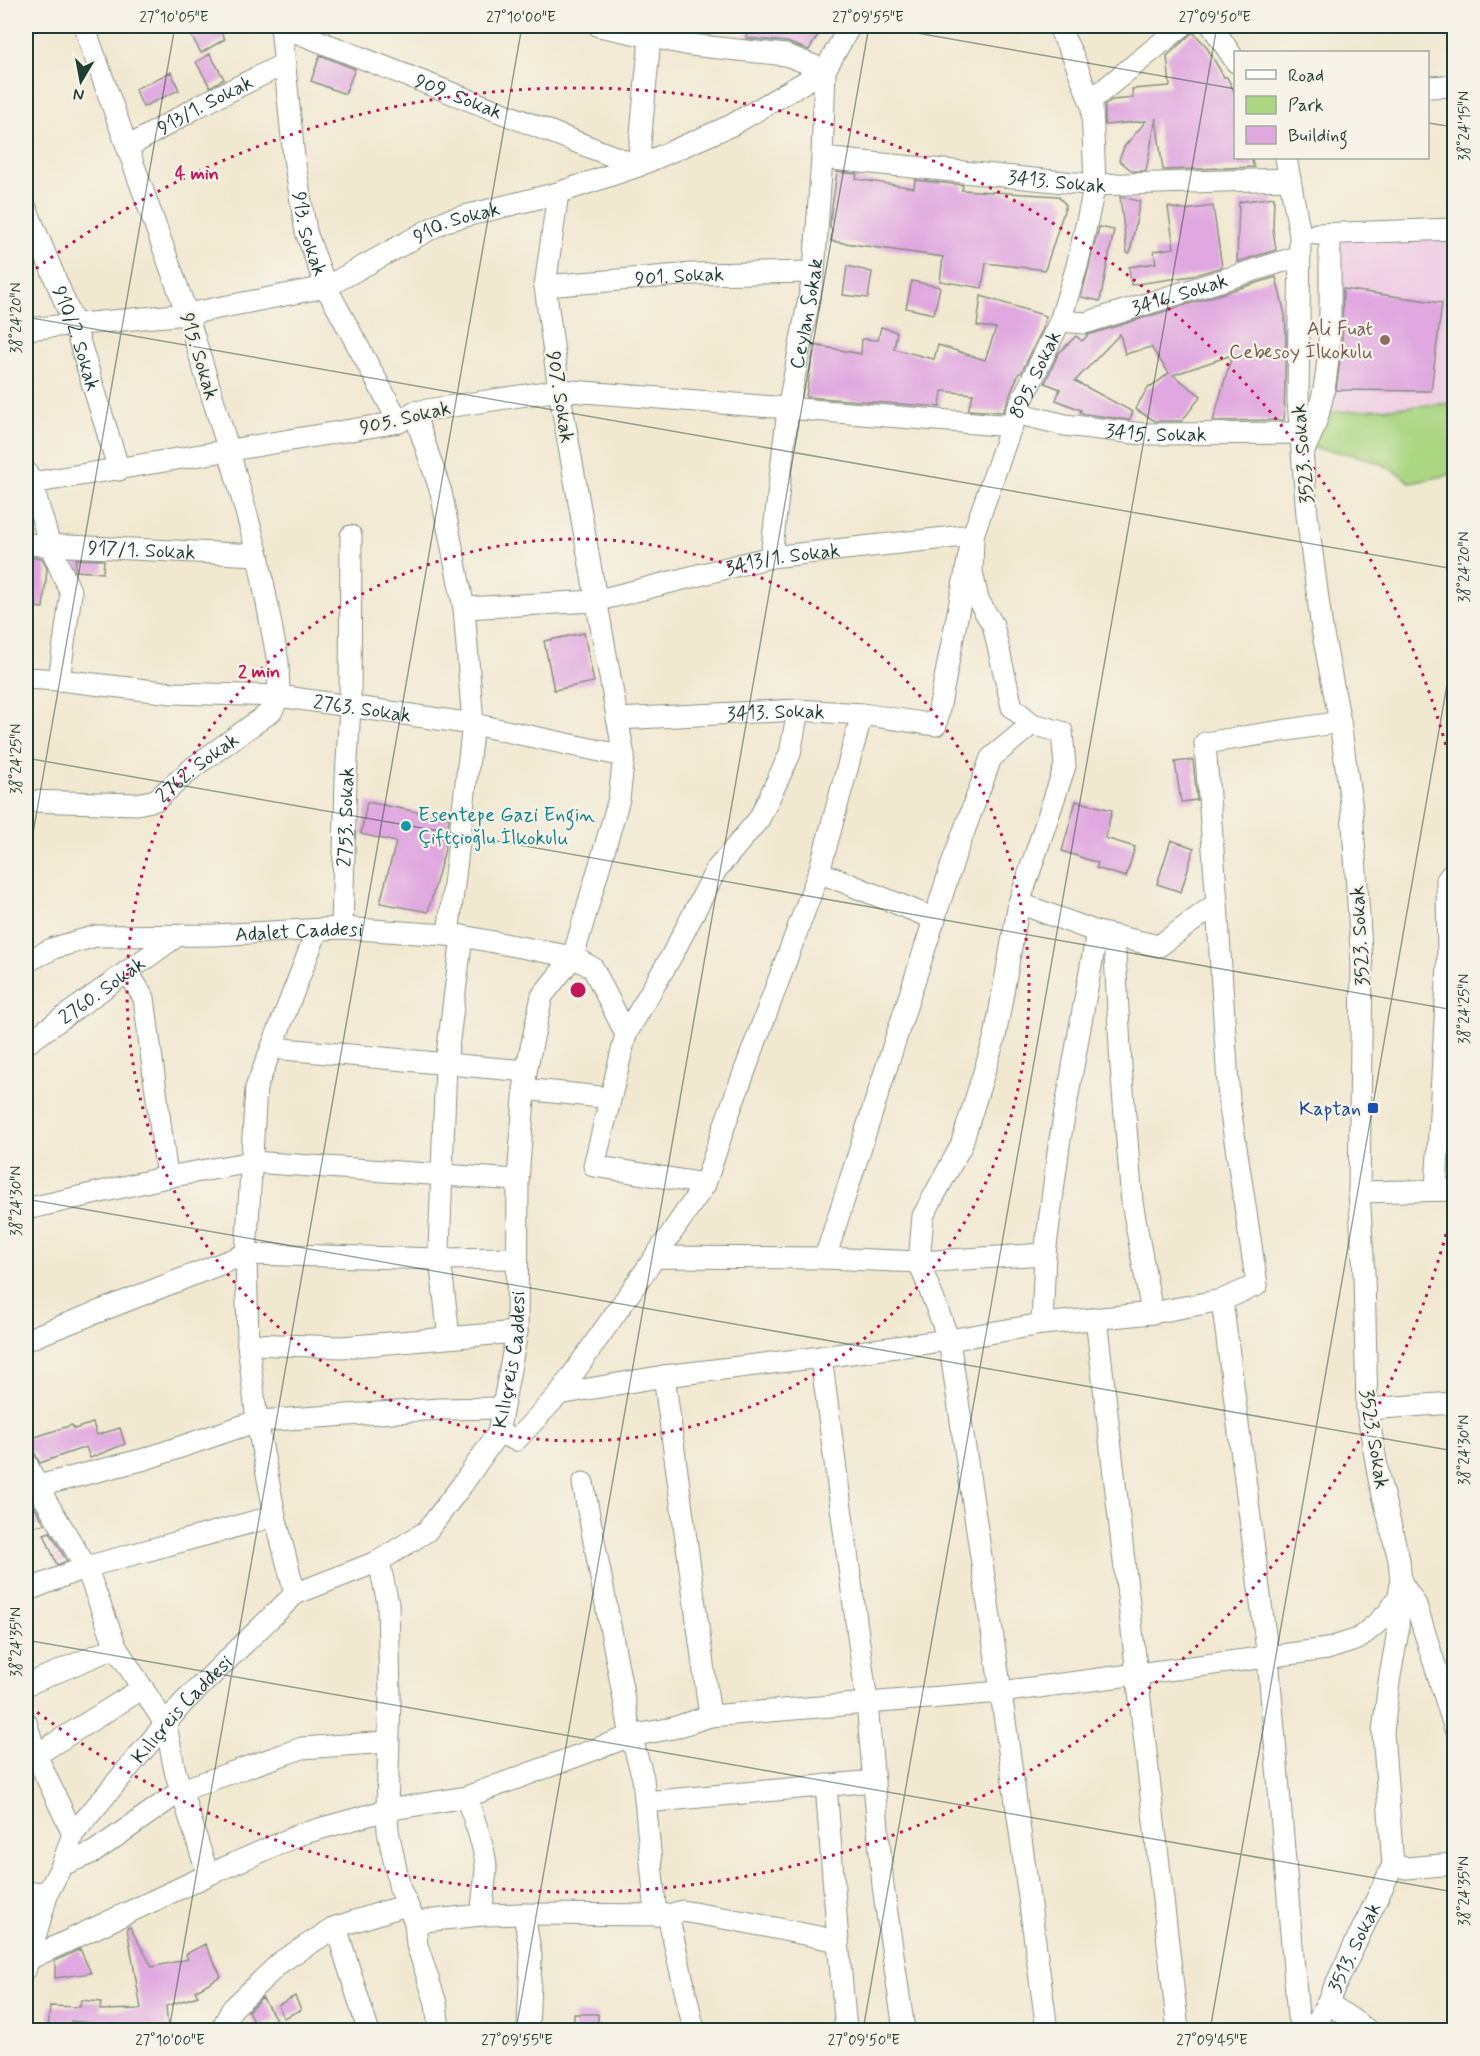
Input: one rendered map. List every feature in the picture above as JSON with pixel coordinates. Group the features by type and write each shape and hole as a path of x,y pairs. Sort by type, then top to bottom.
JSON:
{"street":[{"name":"915. Sokak","path":"84,26 188,314 229,451 258,555 278,662 279,696"},
{"name":"913. Sokak","path":"281,26 294,158 306,232 326,287 406,417 441,492 464,608 473,724 455,936 441,1174 440,1258 449,1337"},
{"name":"909. Sokak","path":"281,26 638,166"},
{"path":"598,26 653,32 690,45 786,55 825,70"},
{"name":"910. Sokak","path":"26,329 188,314 326,287 445,221 558,193 638,166 732,125 825,70 850,26"},
{"name":"895. Sokak","path":"936,725 973,536 1014,419 1060,321 1077,266 1095,185 1090,101 1073,56 1058,26"},
{"path":"1090,101 1182,26"},
{"path":"1212,26 1234,59"},
{"path":"638,166 653,32"},
{"name":"913/1. Sokak","path":"128,147 199,106 284,64"},
{"name":"Ceylan Sokak","path":"771,557 788,409 814,272 825,70"},
{"path":"1429,87 1455,86"},
{"name":"3413. Sokak","path":"822,158 1095,185 1290,179"},
{"name":"3523. Sokak","path":"1286,159 1300,246 1298,400 1307,515 1322,629 1340,722 1352,810 1362,965 1359,1192 1364,1274 1367,1409 1379,1479 1400,1560 1398,1631 1383,1732 1393,1865"},
{"name":"907. Sokak","path":"558,193 545,286 559,390 595,601"},
{"name":"910/2. Sokak","path":"26,208 74,324 119,470"},
{"name":"3416. Sokak","path":"1060,321 1085,323 1330,234 1455,229"},
{"path":"1301,443 1310,438 1323,397 1329,340 1330,234"},
{"name":"901. Sokak","path":"545,286 692,274 814,272"},
{"name":"905. Sokak","path":"28,480 119,470 559,390 788,409"},
{"name":"3415. Sokak","path":"788,409 1014,419 1143,434 1301,443"},
{"path":"28,480 71,593 59,680"},
{"name":"2753. Sokak","path":"342,928 350,706 351,536"},
{"path":"973,536 972,572 978,600 993,625 1012,707 1032,724 1062,732 1065,766 1019,903 995,1038 961,1146 922,1216 919,1262 949,1340 1001,1692 1047,2031"},
{"name":"3413/1. Sokak","path":"464,608 595,601 771,557 973,536"},
{"name":"917/1. Sokak","path":"26,544 258,555"},
{"name":"Kılıçreis Caddesi","path":"26,1967 48,1892 62,1865 73,1834 182,1704 295,1594 378,1561 427,1531 498,1433 517,1332 518,1180 525,1080 542,996 573,957 619,799 624,756 595,601"},
{"name":"2763. Sokak","path":"26,678 172,693 279,696 473,724 624,756"},
{"name":"2762. Sokak","path":"26,801 137,804 156,800 195,766 272,711 279,696"},
{"path":"705,1185 594,1166 626,1034 672,955 716,870 759,819 790,754 798,710"},
{"name":"3413. Sokak","path":"616,719 798,710 862,714 936,725"},
{"path":"498,1433 516,1440 559,1394 705,1185 726,1120 819,872 862,714"},
{"path":"559,1394 664,1376 949,1340 1042,1324 1152,1313 1222,1300 1257,1285 1229,1101 1205,742 1340,722"},
{"path":"825,1258 954,858 991,758 1032,724"},
{"path":"819,872 935,918"},
{"path":"1359,1192 1445,1190 1451,875"},
{"path":"1019,903 1106,934 1159,946 1217,903"},
{"name":"Adalet Caddesi","path":"26,962 54,948 96,936 177,936 342,928 455,936 573,957"},
{"path":"295,1594 275,1516 258,1421 248,1344 246,1254 256,1088 317,931"},
{"path":"1042,1324 1045,1254 1059,1145 1106,934"},
{"path":"1106,934 1121,1066 1132,1202 1152,1313"},
{"name":"2760. Sokak","path":"26,1044 177,936"},
{"path":"573,957 593,968 626,1034"},
{"path":"127,971 144,998 167,1177"},
{"path":"273,1048 446,1063 610,1098"},
{"path":"26,1209 167,1177 252,1162 518,1180"},
{"path":"26,1340 246,1254 517,1258"},
{"path":"655,1257 825,1258 919,1262 1045,1254"},
{"path":"1222,1300 1268,1658 1298,2017 1309,2031"},
{"path":"1096,1318 1178,2031"},
{"path":"248,1344 342,1347 517,1332"},
{"path":"821,1357 867,1703 883,1886 904,2031"},
{"path":"664,1376 710,1716"},
{"path":"1367,1409 1455,1403"},
{"path":"31,1488 146,1459 258,1421 440,1409 501,1408"},
{"path":"26,1462 31,1488 86,1567 116,1647 166,1725 175,1771 208,1875"},
{"path":"583,1483 631,1736 643,1778 662,1915 694,2031"},
{"path":"26,1591 86,1567 275,1516"},
{"path":"378,1561 388,1604 390,1697 388,1831 400,1890 411,1914 417,1945 436,2003 439,2031"},
{"path":"26,1967 208,1875 301,1834 387,1810 466,1797 631,1736 673,1728 710,1716 1001,1692 1327,1649 1358,1639 1389,1612 1400,1589 1416,1605 1453,1716"},
{"path":"26,1685 116,1647"},
{"path":"73,1834 29,1738 143,1688"},
{"path":"62,1865 94,1852 182,1790 302,1748 388,1742"},
{"path":"646,1802 874,1781"},
{"path":"826,1785 846,2031"},
{"path":"466,1797 476,1824 486,1867 482,1890 482,1915"},
{"path":"1393,1865 1406,1868 1455,1864"},
{"name":"3513. Sokak","path":"1314,2031 1393,1865"},
{"path":"26,1893 48,1892"},
{"path":"221,2031 232,2009 282,1961 336,1927 411,1914 662,1915 682,1911 838,1941"},
{"path":"524,1914 531,1956 528,2031"},
{"path":"336,1927 368,2031"},
{"path":"1328,2003 1367,2031"}],"shaded area":[{"name":"Ali Fuat Cebesoy İlkokulu","path":"1454,233 1454,402 1312,413 1319,278 1325,237"}],"green space":[{"path":"1454,403 1454,474 1411,483 1377,462 1312,448 1314,414"}],"building":[{"path":"186,26 217,26 225,39 201,53"},
{"path":"748,26 823,26 809,50 787,42 746,38"},
{"path":"1193,32 1206,46 1234,92 1234,159 1251,159 1254,167 1163,170 1156,118 1146,171 1132,171 1119,160 1124,147 1146,121 1105,125 1105,105 1112,100 1133,98 1132,89 1170,86 1167,56"},
{"path":"210,54 224,79 210,87 196,62"},
{"path":"320,55 355,69 345,94 311,81"},
{"path":"171,72 179,90 143,107 135,89"},
{"path":"837,172 857,174 856,179 914,188 915,180 963,185 962,190 1058,196 1066,205 1045,270 986,263 982,288 940,281 943,257 831,241 831,214"},
{"path":"1120,197 1140,201 1130,253 1127,253"},
{"path":"1274,197 1273,230 1276,250 1237,262 1239,202"},
{"path":"1213,206 1222,267 1192,276 1131,285 1129,267 1156,263 1154,251 1174,248 1168,207 1185,210"},
{"path":"1099,227 1114,230 1100,301 1081,297"},
{"path":"847,266 872,272 868,298 843,295"},
{"path":"1276,277 1285,315 1284,420 1213,421 1232,355 1173,375 1201,396 1182,421 1155,421 1135,409 1149,386 1151,387 1169,373 1151,347 1125,354 1120,334 1075,381 1133,412 1129,420 1080,412 1081,410 1056,400 1060,389 1045,383 1058,354 1076,336 1082,341 1088,335"},
{"path":"912,281 940,287 934,314 906,308"},
{"path":"1343,289 1442,303 1431,391 1336,390 1342,346"},
{"path":"981,296 1046,316 1042,330 1019,373 1003,412 968,410 973,394 942,391 940,407 806,397 814,345 861,354 862,339 878,340 881,327 897,332 894,349 934,359 938,345 985,360 996,328 977,326"},
{"path":"26,557 42,558 47,569 43,608 26,606"},
{"path":"76,559 104,560 103,573 75,571"},
{"path":"584,633 594,682 554,690 544,641"},
{"path":"1193,760 1197,800 1181,802 1175,762"},
{"path":"1076,801 1112,810 1105,838 1135,847 1126,877 1096,868 1098,863 1062,851"},
{"path":"367,802 449,818 444,853 428,912 380,903 396,842 361,834"},
{"path":"1171,840 1194,848 1181,892 1157,884"},
{"path":"93,1423 97,1435 120,1428 125,1444 90,1458 86,1447 40,1463 34,1452 29,1450 26,1440 72,1425 74,1429"},
{"path":"26,1501 31,1501 45,1524 26,1528"},
{"path":"50,1532 67,1561 57,1565 44,1534"},
{"path":"130,1927 152,1967 188,1959 186,1954 205,1944 221,1976 195,1991 198,1996 166,2006 168,2028 115,2031 115,2026 71,2021 70,2030 48,2029 50,2006 80,2007 81,2000 101,2002 100,2010 141,2009 127,1928"},
{"path":"80,1949 91,1973 55,1978 55,1961"},
{"path":"295,1996 301,2010 283,2018 278,2005"},
{"path":"262,1997 276,2019 256,2028 248,2011"},
{"path":"574,2014 598,2014 598,2031 574,2031"}],"place":[{"name":"Ali Fuat Cebesoy İlkokulu","path":"1385,340"},
{"name":"Esentepe Gazi Engin Çiftçioğlu İlkokulu","path":"406,826"},
{"name":"Kaptan","path":"1373,1108"}]}
